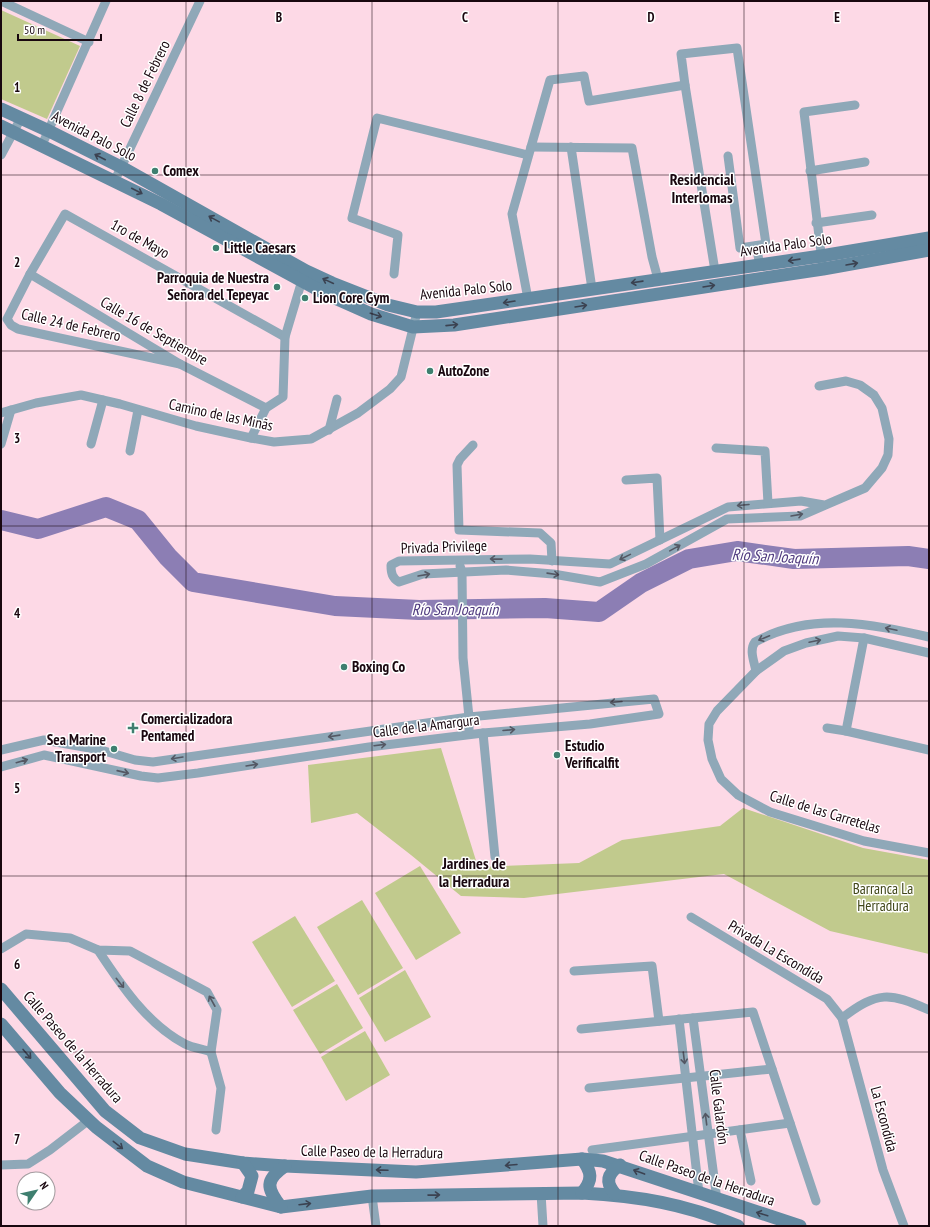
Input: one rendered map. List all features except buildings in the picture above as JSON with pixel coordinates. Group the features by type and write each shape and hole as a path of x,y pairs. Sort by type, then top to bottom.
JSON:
{"main road":[{"name":"Avenida Palo Solo","path":"1,110 49,131 120,167 303,276 371,314 413,327 454,325 822,263 929,250"},
{"name":"Avenida Palo Solo","path":"1,126 114,180 303,276 332,283 388,305 417,312 458,310 592,288 760,265 822,263 929,238"},
{"name":"Calle Paseo de la Herradura","path":"1,989 105,1110 140,1138 185,1154 243,1163 416,1172 582,1159 603,1161 620,1165 717,1200 800,1226"},
{"path":"1,1024 60,1093 88,1120 120,1147 147,1166 182,1182 282,1207 372,1196 582,1192 616,1194 660,1200 716,1217 738,1226"},
{"path":"582,1159 591,1174 590,1181 582,1192"},
{"path":"242,1197 248,1191 252,1176 243,1163"},
{"path":"616,1194 610,1188 608,1181 609,1174 620,1165"},
{"path":"282,1207 269,1188 270,1180 274,1174 285,1166"}],"street":[{"path":"42,145 106,1"},
{"name":"Calle 8 de Febrero","path":"114,180 200,1"},
{"path":"8,2 88,42"},
{"path":"715,271 681,54 737,48 766,244 740,248 728,156"},
{"path":"528,299 512,214 550,80 584,76 589,101 685,85"},
{"path":"822,263 816,223 804,112 855,105"},
{"path":"1,155 21,118"},
{"path":"394,274 398,235 352,218 377,118 530,151 571,147 632,148 652,257 658,279"},
{"path":"571,147 592,288"},
{"path":"810,171 865,162"},
{"name":"1ro de Mayo","path":"30,274 65,214 285,337"},
{"path":"816,223 872,216"},
{"path":"756,246 760,265"},
{"name":"Calle 24 de Febrero","path":"30,274 7,319 11,326 18,329 180,364"},
{"name":"Calle 16 de Septiembre","path":"30,274 180,364 266,408"},
{"path":"251,438 266,408 283,397 285,337 303,276"},
{"name":"Camino de las Minãs","path":"1,413 36,403 81,395 196,426 251,438 274,442 311,439 358,413 376,400 402,377 417,312"},
{"name":"Privada Privilege","path":"819,386 846,381 860,385 874,395 882,408 889,438 888,455 882,468 865,488 800,516 727,519 646,564 600,582 553,574 506,570 423,574 399,582 394,579 391,572 391,565 399,561 457,559 610,564 728,507 801,501 824,505"},
{"path":"329,430 337,399"},
{"path":"91,444 103,400"},
{"path":"1,444 11,410"},
{"path":"130,451 138,410"},
{"path":"473,446 460,459 457,465 459,530 540,533 551,543 552,561"},
{"path":"716,448 765,451 768,503"},
{"path":"626,480 657,478 660,540"},
{"path":"457,559 462,572"},
{"path":"585,580 590,577 591,571 587,564"},
{"name":"Calle de la Amargura","path":"462,572 463,658 469,717"},
{"path":"929,637 872,625 817,623 791,628 755,642 752,646 752,655 756,670 784,651 806,643 838,636 864,638 929,653"},
{"path":"846,731 864,638"},
{"name":"Calle de las Carretelas","path":"756,670 717,711 709,724 708,740 712,759 721,779 738,795 770,812 864,841 929,853"},
{"name":"Calle de la Amargura","path":"1,750 44,740 147,761 469,717 654,699 659,714 590,724 469,734 369,746 158,778 44,755 1,767"},
{"path":"469,717 469,734"},
{"path":"827,728 929,750"},
{"path":"483,733 495,857"},
{"path":"194,755 198,773"},
{"name":"Privada La Escondida","path":"691,917 827,999 842,1018"},
{"path":"1,949 26,934 70,938 98,950 130,951 207,992 217,1010 211,1052 221,1088 216,1130"},
{"path":"98,950 117,978 153,1022 186,1044 211,1052"},
{"path":"574,971 652,966 659,1021"},
{"path":"842,1018 860,1004 874,997 889,996 914,1003 929,1010"},
{"path":"581,1029 753,1012 816,1201"},
{"name":"Calle Galardón","path":"693,1018 717,1200"},
{"name":"La Escondida","path":"842,1018 883,1170 904,1226"},
{"name":"Calle Galardón","path":"679,1019 699,1193"},
{"path":"589,1088 772,1069"},
{"path":"1,1165 28,1164 50,1150 88,1120"},
{"path":"592,1150 790,1123"},
{"path":"740,1130 751,1182"},
{"path":"541,1193 543,1226"},
{"path":"372,1196 376,1226"}],"green space":[{"path":"1,10 80,46 47,119 1,99"},
{"name":"Barranca La Herradura","path":"441,748 478,867 579,863 622,840 720,826 743,808 863,848 929,860 929,954 830,931 724,874 524,898 461,896 357,813 311,823 308,765"},
{"path":"420,866 461,933 416,960 375,893"},
{"path":"362,900 403,968 358,995 317,927"},
{"path":"295,916 335,981 292,1007 252,942"},
{"path":"405,970 431,1017 385,1042 359,998"},
{"path":"337,984 363,1028 320,1054 293,1010"},
{"path":"365,1031 390,1075 346,1101 321,1057"}],"waterway":[{"name":"Río San Joaquín","path":"1,520 38,529 106,507 138,520 168,557 193,582 335,606 419,610 545,608 599,612 641,583 689,559 737,551 794,559 908,556 929,559"}],"place":[{"name":"Comex","path":"155,171"},
{"name":"Little Caesars","path":"216,248"},
{"name":"Parroquia de Nuestra Señora del Tepeyac","path":"277,287"},
{"name":"Lion Core Gym","path":"305,298"},
{"name":"AutoZone","path":"430,371"},
{"name":"Boxing Co","path":"344,667"},
{"name":"Comercializadora Pentamed","path":"133,728"},
{"name":"Sea Marine Transport","path":"114,749"},
{"name":"Estudio Verificalfit","path":"557,755"}],"district":[{"name":"Residencial Interlomas","path":"702,188"},
{"name":"Jardines de la Herradura","path":"474,872"}]}
